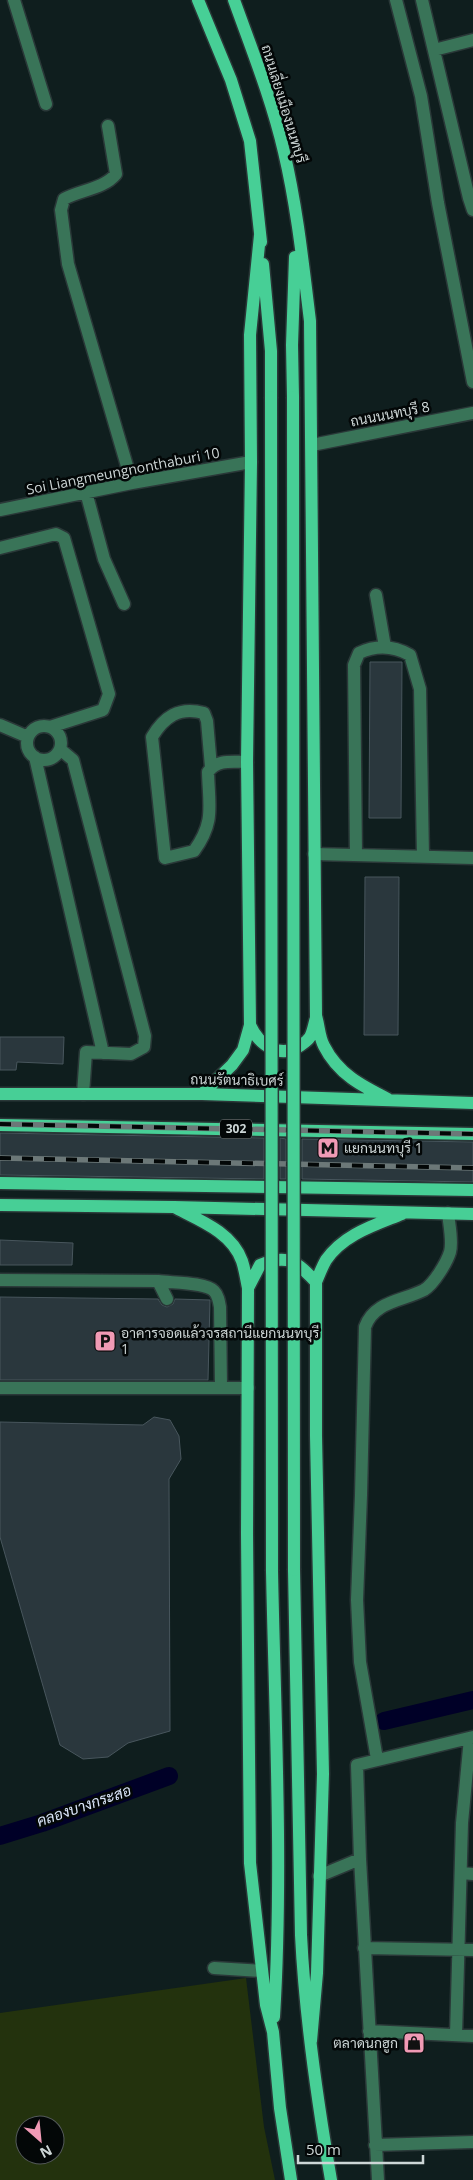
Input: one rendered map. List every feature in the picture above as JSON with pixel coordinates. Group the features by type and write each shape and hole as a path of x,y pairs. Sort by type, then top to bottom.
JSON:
{"main road":[{"path":"198,0 231,80 250,141 271,351 272,1571 277,1804 277,1966 273,2032 280,2108 291,2180"},
{"name":"ถนนเลี่ยงเมืองนนทบุรี","path":"234,0 260,71 284,150 296,219"},
{"path":"296,219 292,344 294,1570 301,1935 304,1994 318,2109 331,2180"},
{"path":"296,219 310,321 316,1016 323,1044 333,1060 356,1083 388,1099"},
{"path":"202,1094 232,1065 243,1050 250,1025 247,762 251,462 250,335 260,235"},
{"path":"250,1025 255,1036 266,1047 281,1052 295,1049 310,1038 316,1016"},
{"name":"ถนนรัตนาธิเบศร์","path":"0,1094 202,1094 473,1103"},
{"name":"302","path":"0,1125 473,1134"},
{"path":"0,1183 473,1190"},
{"path":"0,1205 174,1206 402,1214 473,1214"},
{"path":"174,1206 218,1230 232,1243 242,1260 248,1288 247,1534 250,1863 266,2006 273,2032"},
{"path":"311,2041 317,1973 323,1774 316,1436 316,1282 325,1261 339,1245 358,1232 402,1214"},
{"path":"248,1288 260,1265 272,1260 289,1259 304,1269 316,1282"}],"street":[{"path":"14,0 46,104"},
{"path":"396,0 421,96 438,203 473,382"},
{"path":"422,0 468,198 473,210"},
{"path":"434,50 473,40"},
{"path":"108,126 116,174 110,182 73,194 64,199 61,210 68,264 132,482"},
{"name":"ถนนนนทบุรี 8","path":"312,445 473,413"},
{"name":"Soi Liangmeungnonthaburi 10","path":"0,510 132,482 251,462"},
{"path":"86,492 104,559 124,604"},
{"path":"0,548 56,534 64,538 109,694 103,710 50,727 45,726 35,729 28,737 28,749 36,758 103,1053"},
{"path":"376,595 385,648"},
{"path":"356,855 354,665 359,653 367,649 385,648 399,649 410,655 420,689 423,856"},
{"path":"211,767 207,722 204,713 195,711 172,714 161,722 152,737 165,858 194,852 203,838 210,823 208,772 211,767 217,763 247,762"},
{"path":"0,725 28,737"},
{"path":"36,758 47,760 57,754 60,749 61,739 59,734 50,727"},
{"path":"60,749 73,760 145,1036 144,1047 132,1054 86,1052 83,1094"},
{"path":"314,854 473,858"},
{"path":"377,1759 360,1662 357,1600 362,1495 365,1327 368,1317 391,1301 426,1289 441,1271 451,1250 448,1213"},
{"path":"0,1280 158,1281 204,1286 214,1291 220,1306 221,1388"},
{"path":"158,1281 167,1299"},
{"path":"0,1388 248,1388"},
{"path":"378,2180 364,1948 357,1765 472,1737 467,1873 458,1949 456,2035"},
{"path":"319,1876 360,1859"},
{"path":"364,1948 473,1950"},
{"path":"214,1968 262,1971"},
{"path":"369,2031 473,2036"},
{"path":"376,2145 473,2142"}],"green space":[{"path":"246,1978 264,2127 275,2180 0,2180 0,2013"}],"building":[{"path":"370,662 402,662 401,818 369,818"},
{"path":"365,877 399,877 398,1035 364,1035"},
{"path":"0,1037 64,1037 63,1064 17,1062 16,1070 0,1070"},
{"path":"0,1133 264,1138 264,1179 0,1175"},
{"path":"280,1138 286,1139 286,1179 280,1179"},
{"path":"302,1139 473,1142 473,1182 302,1179"},
{"path":"0,1240 73,1243 72,1265 0,1265"},
{"name":"อาคารจอดแล้วจรสถานีแยกนนทบุรี 1","path":"0,1297 158,1299 162,1305 167,1307 173,1304 175,1299 210,1300 208,1380 0,1380"},
{"path":"154,1417 170,1420 179,1436 181,1459 169,1479 170,1731 128,1743 108,1757 83,1759 60,1745 0,1537 0,1422 143,1425"}],"waterway":[{"name":"คลองบางกระสอ","path":"384,1721 473,1700"},
{"name":"คลองบางกระสอ","path":"0,1836 42,1823 169,1776"}],"railway":[{"path":"0,1124 473,1134"},
{"path":"0,1158 473,1168"}],"place":[{"name":"แยกนนทบุรี 1","path":"328,1148"},
{"name":"อาคารจอดแล้วจรสถานีแยกนนทบุรี 1","path":"105,1341"},
{"name":"ตลาดนกฮูก","path":"414,2043"}]}
